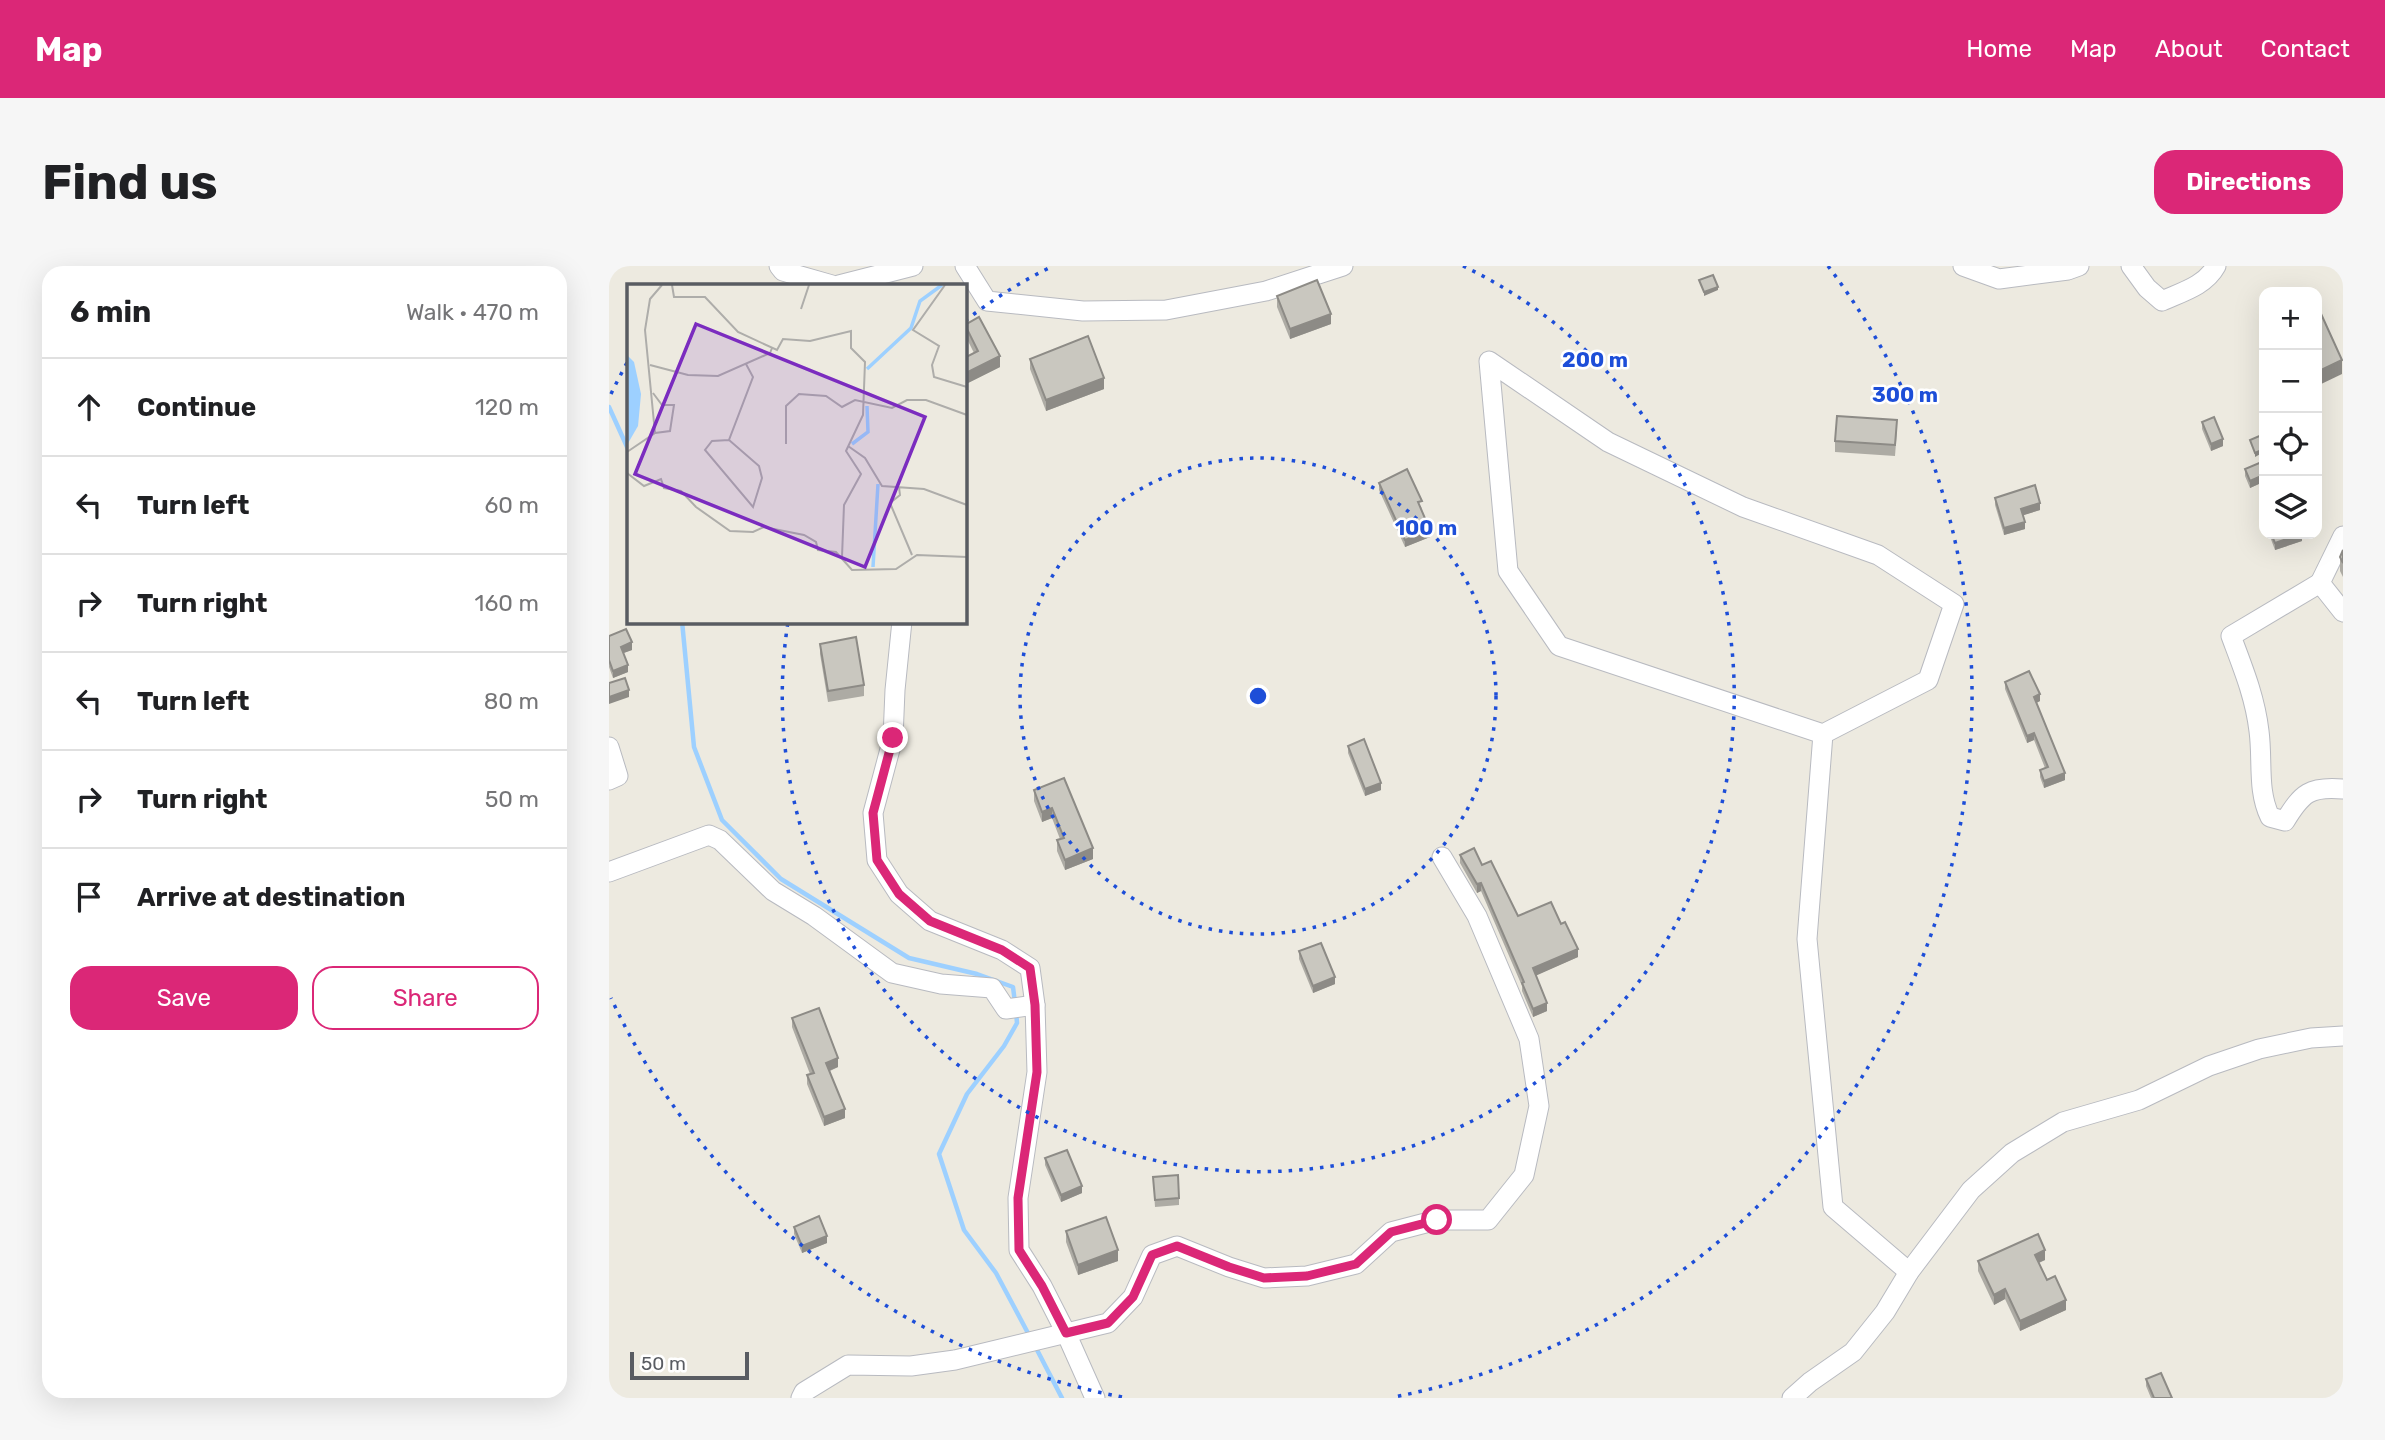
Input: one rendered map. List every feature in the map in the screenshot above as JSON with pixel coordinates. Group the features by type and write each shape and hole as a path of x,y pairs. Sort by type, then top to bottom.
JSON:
{"street":[{"path":"843,284 913,266"},
{"path":"965,266 987,301 1083,310 1166,310 1266,291 1343,266"},
{"path":"1963,266 1999,279 2068,270 2079,266"},
{"path":"2131,266 2147,288 2162,301 2210,277 2216,266"},
{"path":"784,274 828,284"},
{"path":"1489,361 1608,442 1743,507 1878,555 1954,604 1928,680 1823,734 1559,646 1508,571 1489,361"},
{"path":"2343,536 2320,583 2231,636 2252,691 2260,733 2263,801 2270,817 2284,821 2298,798 2322,787 2343,789"},
{"path":"2320,583 2343,611"},
{"path":"902,623 893,738 873,813 877,860 899,894 930,921 1002,950 1030,968 1035,1005 1037,1072 1018,1198 1019,1250 1042,1286 1095,1398"},
{"path":"1823,734 1807,939 1833,1207 1909,1272"},
{"path":"609,747 618,776 609,780"},
{"path":"609,872 709,835 720,840 773,891 814,916 892,973 941,984 992,988 1006,1009 1035,1005"},
{"path":"801,1398 804,1392 848,1366 911,1366 955,1360 1108,1323 1133,1297 1152,1255 1177,1246 1264,1278 1307,1276 1356,1264 1391,1232 1437,1220 1488,1220 1524,1175 1539,1106 1529,1039 1477,916 1442,857"},
{"path":"1792,1398 1853,1352 1885,1312 1909,1272 1971,1190 2012,1153 2063,1122 2139,1100 2209,1066 2259,1049 2311,1038 2343,1036"}],"building":[{"path":"1713,275 1718,287 1704,292 1699,280"},
{"path":"1317,280 1331,314 1290,329 1277,296"},
{"path":"2322,316 2342,360 2322,370"},
{"path":"979,317 1000,356 966,373 966,357 978,351 966,324"},
{"path":"1088,336 1104,378 1046,400 1030,359"},
{"path":"1837,416 1897,420 1895,445 1835,441"},
{"path":"2214,417 2223,439 2211,444 2202,422"},
{"path":"2259,436 2259,451 2255,453 2250,440"},
{"path":"2259,463 2259,477 2250,481 2245,469"},
{"path":"1407,469 1422,501 1418,502 1430,530 1405,540 1379,483"},
{"path":"2035,485 2040,503 2021,509 2025,522 2004,528 1995,498"},
{"path":"626,629 632,642 621,647 628,665 613,671 609,660 609,636"},
{"path":"856,637 864,685 828,691 820,644"},
{"path":"2029,671 2040,694 2034,697 2065,773 2044,781 2040,770 2048,767 2034,733 2027,736 2005,682"},
{"path":"625,678 629,690 609,697 609,683"},
{"path":"1364,739 1381,783 1365,789 1348,746"},
{"path":"1064,778 1093,848 1065,860 1057,840 1064,838 1052,808 1042,812 1034,790"},
{"path":"1474,848 1482,865 1491,861 1518,916 1551,902 1561,924 1565,922 1578,949 1533,968 1547,1003 1533,1009 1481,883 1477,884 1460,855"},
{"path":"1321,943 1335,977 1313,986 1299,951"},
{"path":"819,1008 838,1058 826,1063 845,1109 824,1117 807,1075 814,1073 792,1018"},
{"path":"1067,1150 1082,1186 1061,1195 1045,1158"},
{"path":"1178,1175 1179,1198 1155,1200 1153,1177"},
{"path":"819,1216 827,1236 802,1246 794,1227"},
{"path":"1106,1217 1118,1250 1078,1265 1066,1231"},
{"path":"2038,1234 2045,1250 2035,1255 2047,1280 2055,1276 2066,1300 2020,1321 2005,1289 1994,1295 1978,1261"},
{"path":"2161,1373 2172,1398 2154,1398 2146,1379"}],"waterway":[{"path":"609,407 627,447"},
{"path":"682,623 694,747 722,820 781,879 909,958 977,974 1013,987 1015,1003"},
{"path":"1016,1011 1017,1023 1004,1046 967,1094 939,1154 964,1230 996,1273 1029,1335"},
{"path":"1035,1346 1062,1398"}],"route":[{"path":"893,738 873,813 877,860 899,894 930,921 1002,950 1030,968 1035,1005 1037,1072 1018,1198 1019,1250 1042,1286 1066,1333 1108,1323 1133,1297 1152,1255 1177,1246 1264,1278 1307,1276 1356,1264 1391,1232 1437,1220"}]}
